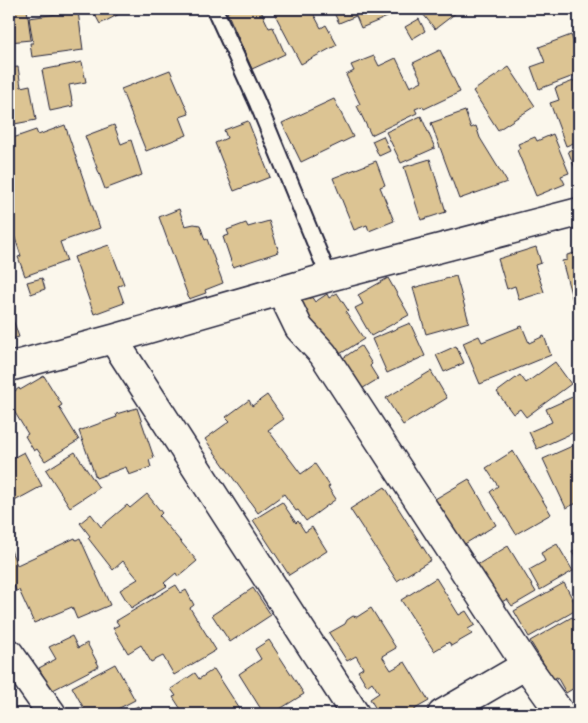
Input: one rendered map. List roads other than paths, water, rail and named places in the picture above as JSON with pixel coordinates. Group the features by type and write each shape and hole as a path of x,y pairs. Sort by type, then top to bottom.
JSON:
{"street":[{"path":"9,367 329,277 579,212"},
{"path":"281,291 299,328 323,354 526,665 561,714"},
{"path":"113,339 355,714"},
{"path":"9,654 52,714"},
{"path":"442,714 526,665"}],"lane":[{"path":"216,12 257,102 329,277"}]}
